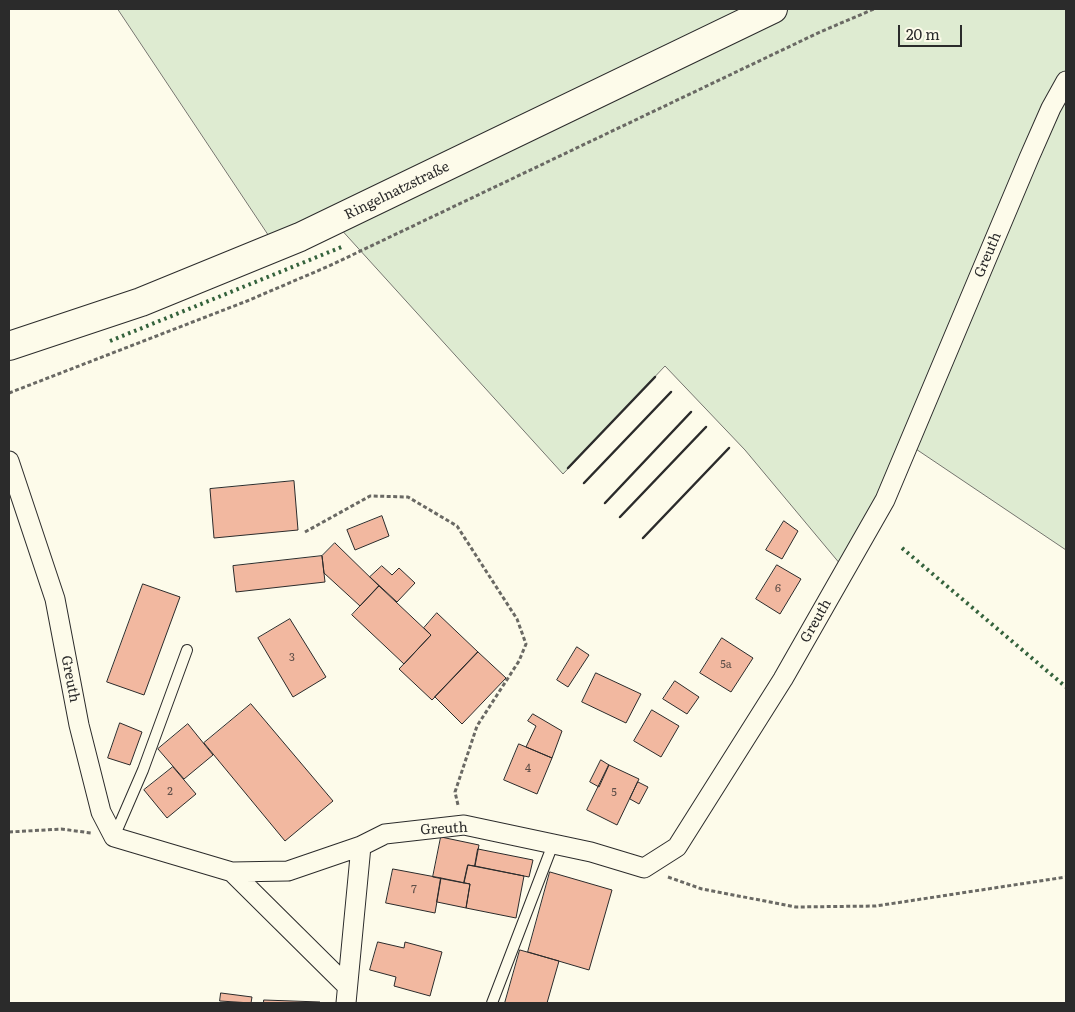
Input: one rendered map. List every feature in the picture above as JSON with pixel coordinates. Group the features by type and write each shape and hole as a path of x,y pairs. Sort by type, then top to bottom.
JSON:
{"main road":[{"name":"Ringelnatzstraße","path":"9,346 141,302 300,237 773,9"}],"street":[{"name":"Greuth","path":"9,461 54,599 79,725 101,812 114,837 232,872 288,871 362,846 384,834 464,825 553,844 644,868 677,847 783,679 885,500 1029,158 1051,108 1066,81"},
{"name":"Greuth","path":"346,994 362,846"},
{"name":"Greuth","path":"232,872 346,994"}],"lane":[{"path":"114,837 143,770 187,650"},
{"path":"492,1003 553,844"}],"path":[{"path":"9,393 247,301 329,266 874,9"},
{"path":"305,532 370,496 408,497 457,526 516,619 526,644 519,661 478,726 455,792 464,825"},
{"path":"9,832 62,829 114,837"},
{"path":"644,868 702,889 796,907 876,906 1066,877"}],"green space":[{"path":"118,9 1066,9 1066,550 907,443 846,571 745,450 665,366 563,474 338,226 278,249"}],"building":[{"path":"294,481 298,530 214,538 210,489"},
{"path":"382,516 389,536 355,550 347,530"},
{"path":"784,521 798,531 782,559 766,550"},
{"path":"335,543 379,586 360,606 324,573 322,556"},
{"path":"322,556 325,582 236,592 233,566"},
{"path":"777,565 801,579 780,614 756,599"},
{"path":"382,566 392,575 399,568 415,583 397,602 370,577"},
{"path":"143,584 180,597 144,695 107,682"},
{"path":"379,586 431,635 404,664 352,615"},
{"path":"437,613 478,652 432,700 399,669 431,635 424,628"},
{"path":"290,619 326,677 293,697 258,638"},
{"path":"722,638 753,658 731,692 700,673"},
{"path":"577,647 589,655 568,687 557,680"},
{"path":"478,652 506,678 462,724 435,697"},
{"path":"596,673 641,694 626,723 582,702"},
{"path":"675,681 699,697 687,714 663,699"},
{"path":"251,704 333,801 285,841 204,743"},
{"path":"652,710 679,726 661,757 634,741"},
{"path":"533,714 562,731 552,758 526,747 536,726 528,721"},
{"path":"120,723 142,732 130,765 108,758"},
{"path":"188,724 213,755 184,779 158,749"},
{"path":"519,744 552,758 537,794 504,780"},
{"path":"601,760 609,765 599,787 590,782"},
{"path":"609,765 639,779 617,825 587,810"},
{"path":"173,767 196,794 167,818 144,790"},
{"path":"638,782 648,787 639,804 630,799"},
{"path":"441,837 479,845 475,866 468,865 464,883 433,877"},
{"path":"478,849 533,860 529,877 475,866"},
{"path":"468,865 524,876 516,918 466,908 470,884 464,883"},
{"path":"393,869 441,878 435,913 386,903"},
{"path":"550,872 612,890 589,970 528,952"},
{"path":"441,878 470,884 466,908 437,902"},
{"path":"378,942 404,948 405,942 442,952 430,996 394,986 396,977 370,970"},
{"path":"520,950 559,961 547,1003 505,1003"},
{"path":"221,993 252,997 251,1003 220,1001"},
{"path":"264,1000 320,1002 320,1003 264,1003"}],"hedge":[{"path":"110,341 344,246"},
{"path":"902,548 1066,687"}],"wall":[{"path":"568,468 655,377"},
{"path":"584,483 671,392"},
{"path":"605,503 691,412"},
{"path":"620,517 706,427"},
{"path":"643,538 729,448"}]}
